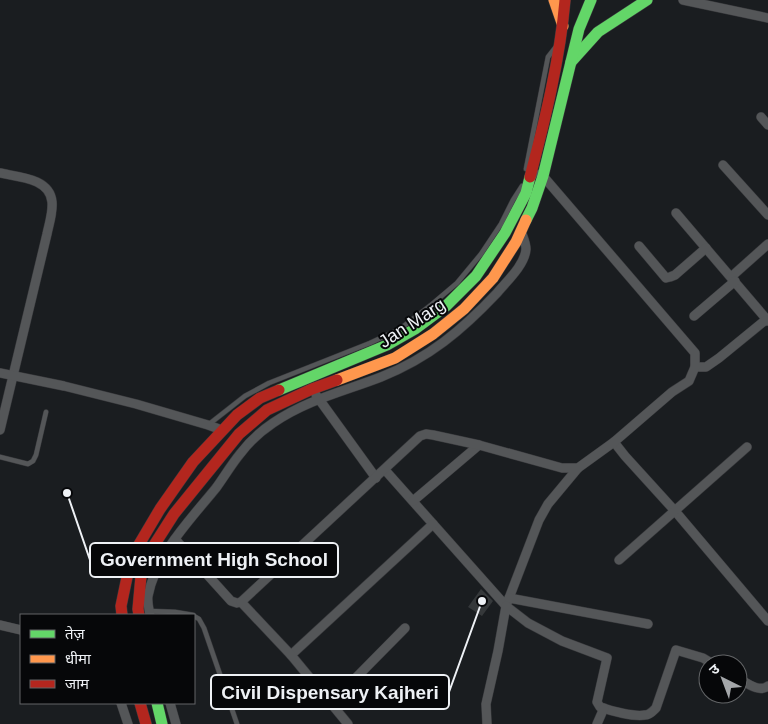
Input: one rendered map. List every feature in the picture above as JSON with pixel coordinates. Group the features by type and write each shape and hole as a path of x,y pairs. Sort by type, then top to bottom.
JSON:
{"main road":[{"path":"554,0 563,26"},
{"name":"Jan Marg","path":"122,614 121,606 131,558 160,510 193,462 237,415 260,398 388,345 446,306 476,276 505,233 526,193 529,168 542,131 561,38 565,0"},
{"name":"Jan Marg","path":"146,614 138,608 141,576 151,550 174,514 239,434 267,410 312,389 395,358 433,334 464,309 493,278 516,242 532,208 543,176 579,29 591,0"},
{"path":"571,62 598,32 647,0"},
{"path":"140,704 146,724"},
{"path":"157,704 162,724"}],"street":[{"path":"683,0 768,18"},
{"path":"761,117 768,125"},
{"path":"722,165 768,215"},
{"path":"488,724 486,704 507,602 539,520 548,504 578,468 614,442 672,392 689,381 695,367 695,354 543,176 529,168"},
{"path":"0,172 43,185 52,200 47,234 0,430"},
{"path":"676,213 768,320 706,367 695,367"},
{"path":"146,614 148,598 155,576 167,550 240,453 258,435 297,409 382,376 421,358 451,337 490,300 510,279 518,267 525,255 526,248 521,231"},
{"path":"694,316 768,244"},
{"path":"639,246 666,278 675,275 706,248"},
{"path":"0,373 109,397 222,430"},
{"path":"312,389 318,400 376,478"},
{"path":"175,539 231,601 237,603 241,602 420,436 426,434 479,445 562,468 578,468"},
{"path":"614,442 766,615"},
{"path":"413,501 479,445"},
{"path":"620,560 747,447"},
{"path":"384,470 528,623 562,641 606,658 597,702 600,707 624,714 647,715 656,708 676,650 698,657"},
{"path":"291,655 433,524"},
{"path":"241,602 291,655 348,724"},
{"path":"507,602 648,624"},
{"path":"0,625 20,630"},
{"path":"331,703 405,628"},
{"path":"748,683 760,690 768,686"},
{"path":"122,704 128,724"},
{"path":"170,704 176,724"},
{"path":"597,724 604,708"}],"lane":[{"path":"208,425 245,396 269,383 370,343 400,329 431,305 457,283 481,254 522,187 529,168"},
{"path":"0,457 28,464 33,461 46,412"},
{"path":"146,614 175,612 184,614"},
{"path":"195,617 199,619 204,628 237,724"}],"building":[{"path":"481,589 493,601 482,616 468,607"}],"traffic: fast":[{"path":"526,220 543,176 579,29 591,0"},
{"path":"571,62 598,32 647,0"},
{"path":"279,390 387,345 415,329 446,306 476,276 505,233 526,193 530,177"},
{"path":"157,704 162,724"}],"traffic: slow":[{"path":"554,0 563,26"},
{"path":"337,380 395,358 433,334 464,309 493,278 516,242 526,220"}],"traffic: jam":[{"path":"530,177 556,67 565,0"},
{"path":"139,614 141,576 151,550 174,514 239,434 267,410 312,389 337,380"},
{"path":"122,614 121,606 131,558 160,509 193,462 237,415 260,398 279,390"},
{"path":"140,704 146,724"}],"place":[{"name":"Government High School","path":"67,493"},
{"name":"Civil Dispensary Kajheri","path":"482,601"}]}
